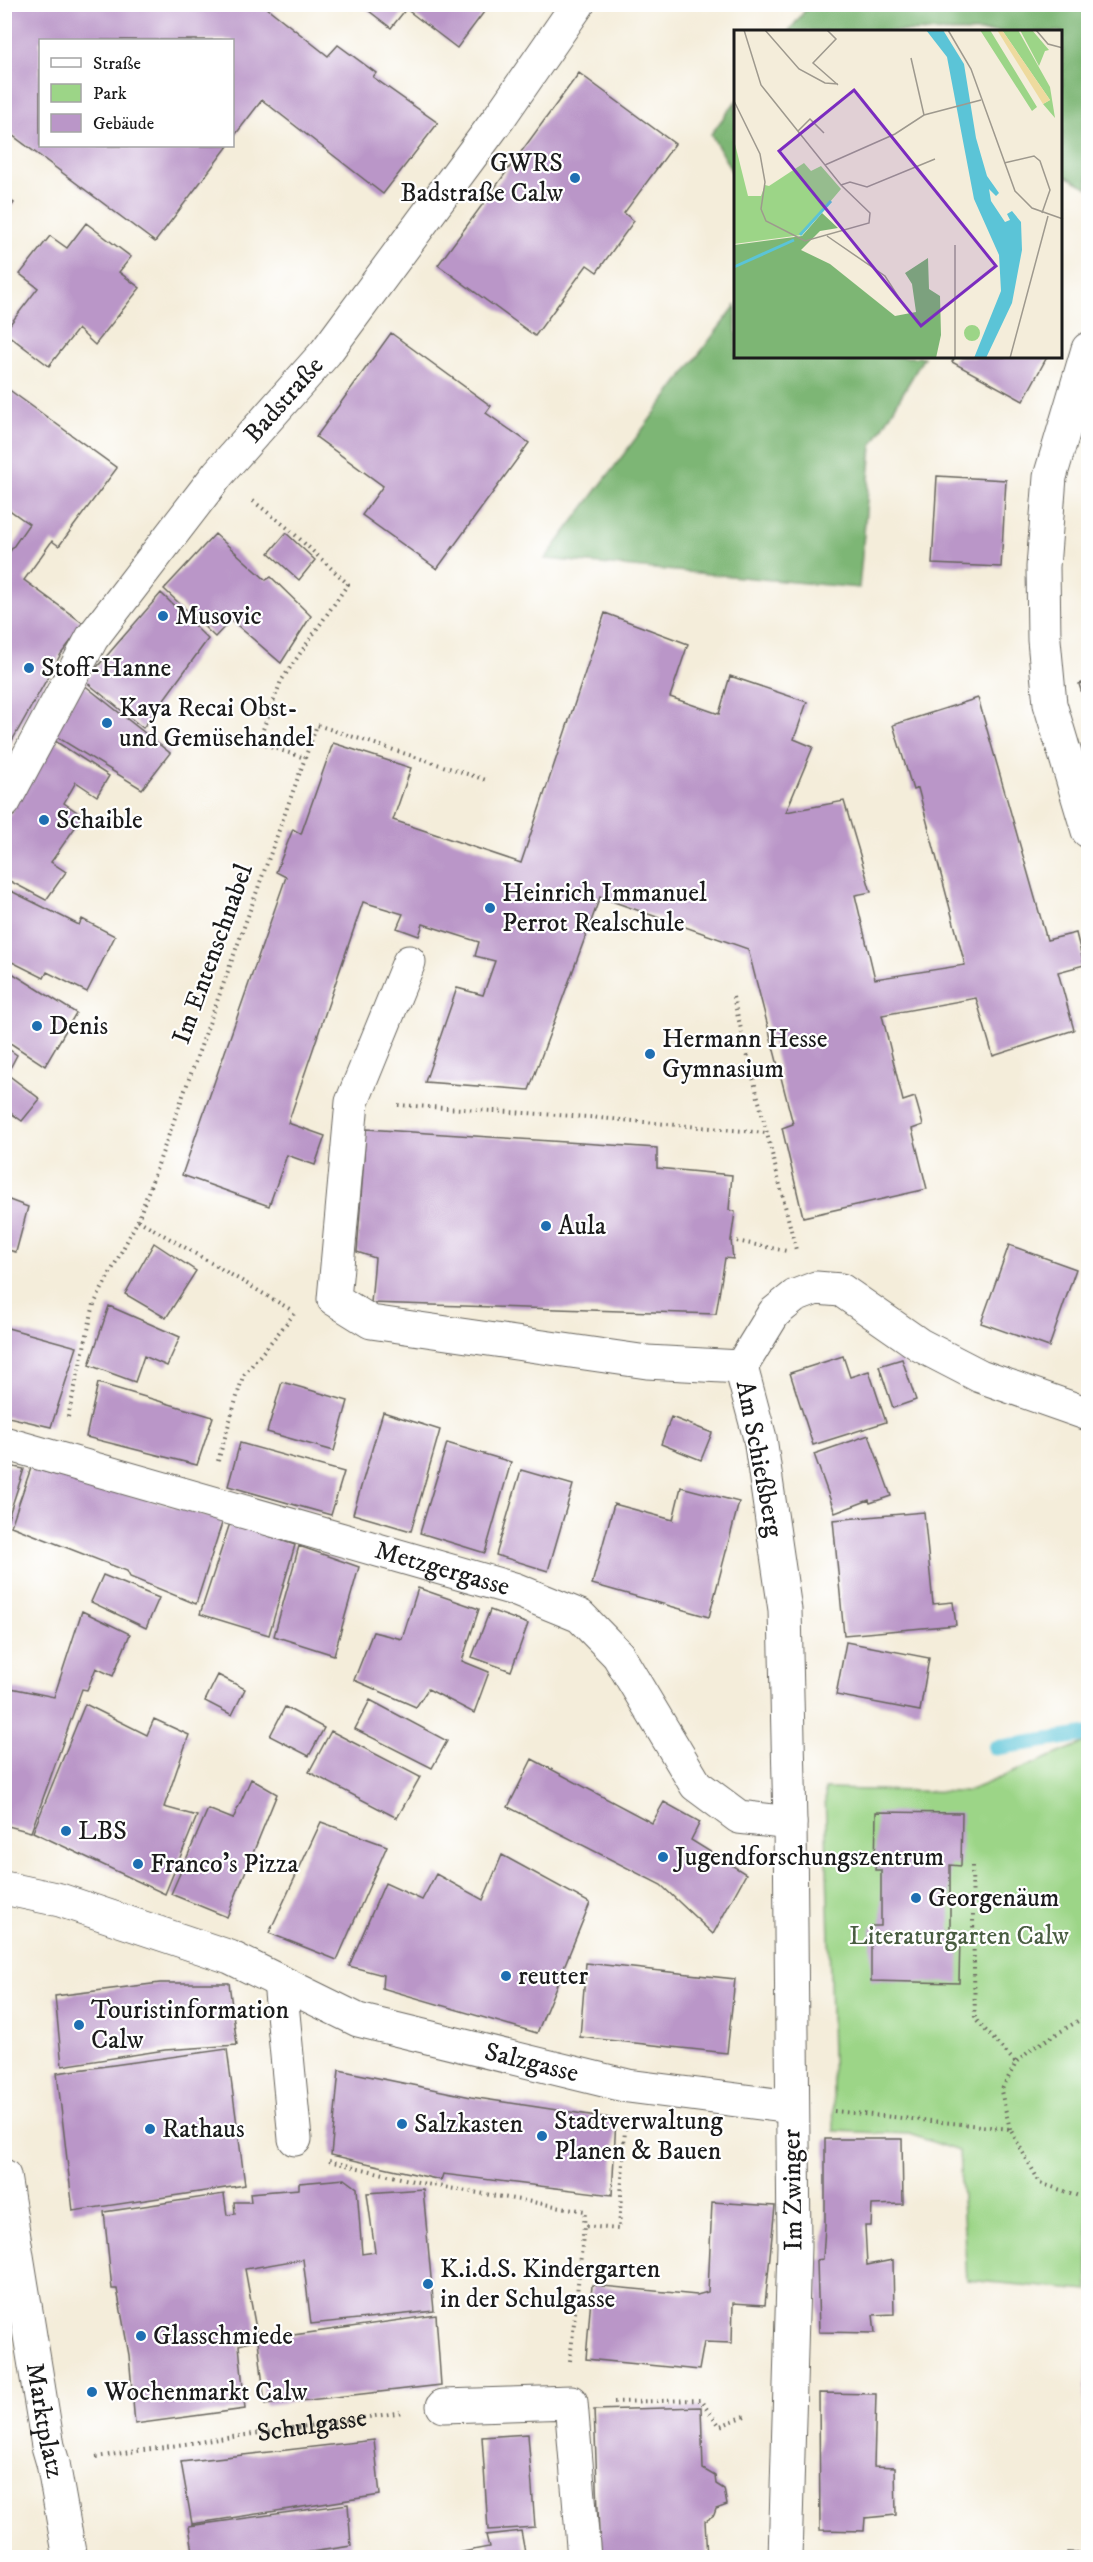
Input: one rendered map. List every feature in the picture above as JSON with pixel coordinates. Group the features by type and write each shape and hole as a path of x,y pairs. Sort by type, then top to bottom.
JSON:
{"street":[{"name":"Badstraße","path":"4,802 92,638 218,474 326,352 499,118 578,4"},
{"path":"1089,350 1050,477 1043,567 1044,640 1050,704 1089,831"},
{"path":"410,962 352,1102 334,1299 371,1322 647,1362 741,1367"},
{"name":"Am Schießberg","path":"790,1823 785,1610 760,1438 741,1367 774,1313 795,1296 816,1288 841,1290 920,1345 980,1376 1089,1414"},
{"name":"Metzgergasse","path":"4,1443 207,1499 514,1589 580,1616 618,1655 696,1785 739,1817 790,1823"},
{"name":"Im Zwinger","path":"785,2558 794,2246 790,1823"},
{"name":"Salzgasse","path":"4,1888 60,1900 219,1953 358,2020 628,2086 792,2107"},
{"path":"280,1982 295,2139"},
{"name":"Marktplatz","path":"4,2176 48,2446 70,2558"},
{"path":"443,2406 571,2402 584,2558"}],"path":[{"path":"289,529 348,584 281,681 258,743 304,758"},
{"name":"Im Entenschnabel","path":"58,1458 94,1304 138,1220 317,725 486,780"},
{"path":"731,1240 797,1253 733,997"},
{"path":"352,1102 589,1117 766,1133"},
{"path":"138,1220 302,1316"},
{"path":"207,1499 243,1376 295,1313"},
{"path":"972,1866 975,2019 1016,2063"},
{"path":"1089,2015 1033,2049 1016,2063 1001,2091 1010,2129 1040,2183 1089,2199"},
{"path":"792,2107 1010,2129"},
{"path":"332,2163 426,2184 585,2211 570,2361"},
{"path":"584,2226 619,2229 622,2174"},
{"path":"571,2402 700,2400 720,2426 790,2399"},
{"name":"Schulgasse","path":"53,2463 443,2406"}],"green space":[{"path":"810,4 1088,5 1088,188 1063,175 1063,30 790,30"},
{"path":"734,104 734,175 711,134"},
{"path":"734,308 734,358 923,358 872,446 859,588 545,559"},
{"name":"Literaturgarten Calw","path":"1088,1741 1088,2291 967,2280 959,2151 909,2134 834,2131 825,1789 966,1792"}],"building":[{"path":"4,4 262,4 328,56 338,45 376,73 373,77 438,123 383,194 262,100 234,136 234,39 39,39 39,147 227,147 155,242 4,129"},
{"path":"360,4 490,4 457,48 406,9 391,28"},
{"name":"GWRS Badstraße Calw","path":"579,73 675,144 624,213 634,221 597,272 587,265 535,336 438,265"},
{"path":"4,196 14,203 4,216"},
{"path":"86,223 131,257 119,272 140,288 95,345 78,329 49,366 4,332 38,288 20,274 50,236 67,248"},
{"path":"391,333 491,406 486,413 529,443 437,569 362,515 383,486 316,437"},
{"path":"954,358 1046,358 1023,401 952,362"},
{"path":"4,386 117,468 59,546 52,541 24,580 84,624 61,654 4,755 4,560 29,524 4,506"},
{"path":"937,476 1006,480 1001,567 932,564"},
{"path":"286,533 315,560 299,580 269,553"},
{"path":"215,534 266,580 271,577 311,616 281,663 231,620 215,637 164,589"},
{"path":"161,593 208,639 143,728 85,681"},
{"path":"605,613 688,644 670,697 719,714 730,676 807,702 794,739 813,747 786,812 844,801 871,892 855,895 875,979 965,965 918,788 913,790 893,725 978,698 1047,940 1076,933 1084,965 1058,972 1074,1030 993,1056 976,998 882,1015 903,1101 915,1097 923,1125 912,1129 927,1189 803,1217 782,1128 793,1124 748,949 600,897 529,1090 425,1082 457,988 483,995 495,961 475,956 479,942 423,924 419,936 397,928 403,914 363,902 288,1123 325,1136 315,1165 287,1155 269,1206 182,1175 286,877 276,872 293,829 301,834 333,743 411,768 393,820 521,863"},
{"path":"1088,681 1088,712 1079,684"},
{"path":"83,684 170,753 142,789 52,734"},
{"name":"Schaible","path":"52,739 109,776 97,796 76,782 64,803 83,816 51,862 66,872 46,900 4,878 4,824"},
{"path":"11,891 79,925 82,919 115,936 87,992 47,972 44,978 4,958 4,904"},
{"name":"Denis","path":"4,968 76,1013 45,1066 4,1039"},
{"path":"4,1046 17,1055 7,1074 40,1099 22,1121 4,1108"},
{"name":"Aula","path":"366,1129 657,1148 657,1168 732,1175 729,1210 735,1212 731,1240 733,1259 725,1258 716,1314 371,1303 375,1258 357,1252"},
{"path":"4,1198 28,1207 16,1252 4,1249"},
{"path":"154,1243 196,1271 166,1318 125,1294"},
{"path":"1009,1245 1076,1269 1049,1347 981,1323"},
{"path":"109,1306 180,1337 167,1366 144,1356 135,1382 89,1365"},
{"path":"4,1327 77,1347 51,1427 4,1416"},
{"path":"843,1356 850,1377 869,1371 886,1422 813,1445 790,1373"},
{"path":"902,1359 916,1400 893,1408 879,1366"},
{"path":"282,1382 348,1401 334,1451 267,1432"},
{"path":"98,1383 213,1417 197,1465 86,1437"},
{"path":"383,1412 440,1430 411,1531 353,1514"},
{"path":"671,1417 712,1433 701,1460 661,1444"},
{"path":"869,1435 891,1496 870,1503 869,1500 835,1513 814,1454"},
{"path":"240,1443 344,1472 331,1515 228,1486"},
{"path":"447,1443 511,1462 485,1553 420,1533"},
{"path":"4,1465 24,1469 8,1518 4,1517"},
{"path":"31,1468 223,1520 196,1604 130,1577 127,1571 11,1526"},
{"path":"521,1470 573,1485 548,1571 496,1555"},
{"path":"681,1487 739,1502 709,1617 592,1584 614,1504 673,1520"},
{"path":"924,1512 933,1604 953,1602 956,1625 844,1635 833,1520"},
{"path":"230,1523 295,1545 269,1635 200,1614"},
{"path":"299,1546 359,1567 334,1655 274,1636"},
{"path":"103,1575 159,1598 146,1628 91,1602"},
{"path":"418,1588 479,1609 462,1661 489,1672 474,1713 428,1689 416,1707 354,1680 373,1632 402,1639"},
{"path":"490,1610 528,1624 511,1671 472,1657"},
{"path":"82,1611 130,1634 113,1676 96,1668 87,1690 82,1689 31,1832 4,1825 6,1687 54,1697"},
{"path":"846,1642 929,1658 920,1711 836,1695"},
{"path":"218,1675 245,1689 232,1715 205,1701"},
{"path":"370,1700 447,1741 432,1768 355,1729"},
{"path":"85,1704 147,1735 154,1719 189,1735 164,1807 197,1816 165,1894 33,1832"},
{"path":"285,1707 324,1728 309,1756 270,1736"},
{"path":"331,1731 420,1777 397,1818 309,1772"},
{"name":"Jugendforschungszentrum","path":"532,1759 652,1823 664,1802 700,1822 691,1840 746,1874 713,1934 661,1885 508,1807"},
{"path":"251,1779 277,1794 227,1917 171,1894 208,1809 233,1819"},
{"name":"Georgenäum","path":"876,1812 962,1813 961,1866 950,1865 950,1930 960,1935 959,1983 871,1981 871,1926 881,1926 881,1870 875,1870"},
{"path":"321,1822 387,1846 337,1960 269,1933"},
{"path":"502,1855 590,1903 537,2033 382,1988 383,1975 349,1966 385,1883 422,1900 436,1874 483,1900"},
{"path":"586,1963 735,1979 727,2053 580,2037"},
{"path":"160,1983 229,1983 237,2045 165,2050 62,2066 55,1996"},
{"name":"Rathaus","path":"227,2049 245,2185 73,2211 57,2073"},
{"path":"339,2070 471,2097 616,2119 612,2195 443,2174 441,2180 331,2155"},
{"path":"825,2139 902,2139 903,2204 872,2205 871,2226 865,2226 867,2265 893,2260 894,2314 873,2315 875,2333 819,2332 817,2260 823,2259"},
{"path":"345,2179 357,2188 362,2254 375,2252 367,2193 423,2189 434,2311 311,2324 303,2259 245,2269 258,2340 239,2345 245,2409 135,2424 129,2355 117,2289 112,2289 104,2212 224,2194 227,2215 235,2214 234,2202 251,2202 250,2193 299,2189 299,2183"},
{"path":"712,2202 775,2206 765,2305 733,2303 732,2343 704,2342 699,2370 586,2359 592,2285 697,2295 708,2292"},
{"path":"436,2315 441,2385 265,2405 258,2340"},
{"path":"1087,2351 1088,2429 1083,2429"},
{"path":"819,2393 876,2394 874,2466 895,2467 896,2515 865,2518 864,2531 820,2530"},
{"path":"701,2407 703,2469 715,2476 716,2484 724,2489 727,2505 716,2509 714,2515 705,2521 707,2558 600,2558 594,2410"},
{"path":"528,2434 535,2527 488,2530 482,2437"},
{"path":"374,2440 380,2495 192,2524 181,2462"},
{"path":"348,2504 351,2546 271,2558 194,2558 189,2526"},
{"path":"521,2531 526,2558 431,2558 489,2547 486,2535"},
{"path":"1067,2552 1088,2553 1088,2558 1067,2558"}],"waterway":[{"path":"995,1748 1088,1734"}],"place":[{"name":"GWRS Badstraße Calw","path":"575,178"},
{"name":"Musovic","path":"163,616"},
{"name":"Stoff-Hanne","path":"29,668"},
{"name":"Kaya Recai Obst- und Gemüsehandel","path":"107,723"},
{"name":"Schaible","path":"44,820"},
{"name":"Heinrich Immanuel Perrot Realschule","path":"490,908"},
{"name":"Denis","path":"37,1026"},
{"name":"Hermann Hesse Gymnasium","path":"650,1054"},
{"name":"Aula","path":"546,1226"},
{"name":"LBS","path":"66,1831"},
{"name":"Jugendforschungszentrum","path":"663,1857"},
{"name":"Franco's Pizza","path":"138,1864"},
{"name":"Georgenäum","path":"916,1898"},
{"name":"reutter","path":"506,1976"},
{"name":"Touristinformation Calw","path":"79,2025"},
{"name":"Salzkasten","path":"402,2124"},
{"name":"Rathaus","path":"150,2129"},
{"name":"Stadtverwaltung Planen & Bauen","path":"542,2136"},
{"name":"K.i.d.S. Kindergarten in der Schulgasse","path":"428,2284"},
{"name":"Glasschmiede","path":"141,2336"},
{"name":"Wochenmarkt Calw","path":"92,2392"}]}
